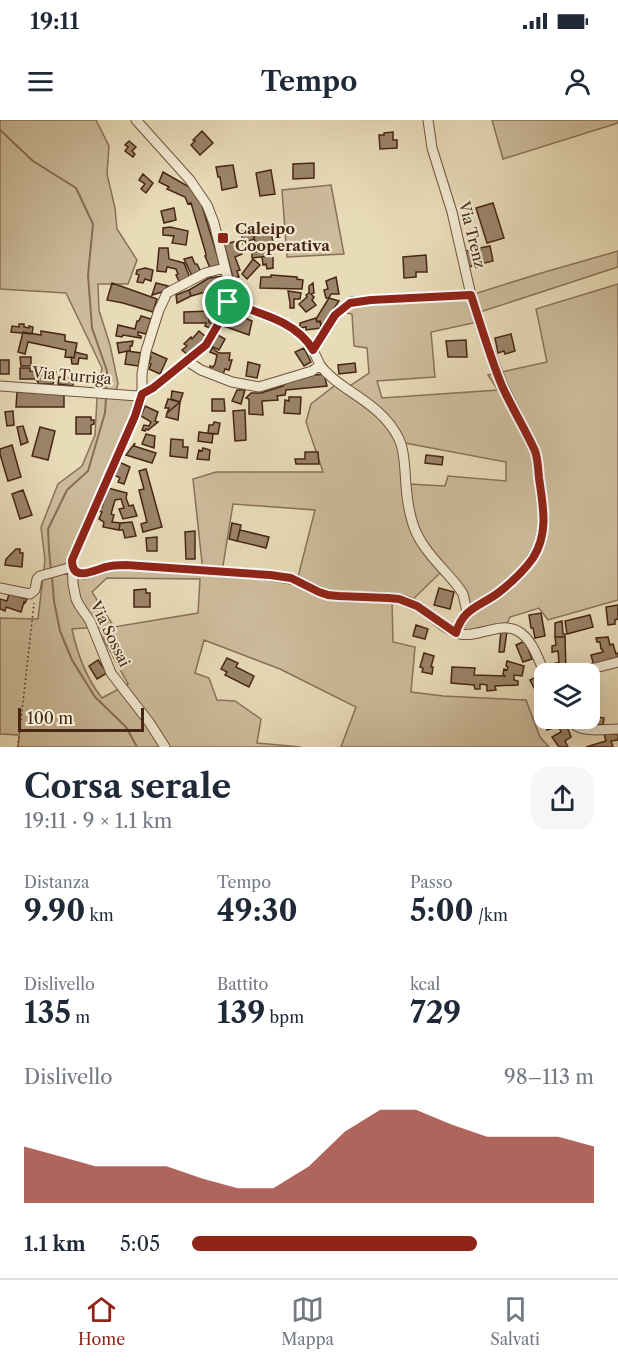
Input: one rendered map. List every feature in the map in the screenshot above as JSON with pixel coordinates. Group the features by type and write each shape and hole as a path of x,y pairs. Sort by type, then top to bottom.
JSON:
{"street":[{"path":"136,120 190,180 207,205 214,223 230,288 223,316 206,345 153,388 142,394"},
{"name":"Via Trenz","path":"428,120 432,148 452,212 471,295 485,340 502,386 536,454 544,519 543,535 537,551 523,570 496,595 467,612"},
{"path":"68,568 135,416 142,394 142,374 146,351 167,293 206,273 225,268"},
{"path":"313,350 335,315 350,303 471,295"},
{"path":"228,302 291,326 302,335 327,374 376,409 388,422 402,447 409,510 416,533 459,588 465,602 467,612 456,633"},
{"path":"188,361 231,382 259,387 312,371 320,365"},
{"name":"Via Turriga","path":"0,386 133,397 142,394"},
{"path":"0,588 30,594 35,590 40,576 44,574 68,568 84,574 111,566 126,565 284,577 328,595 388,598 410,602 456,633 467,634 505,628 515,630 528,639 540,663"},
{"name":"Via Sossai","path":"68,568 74,593 90,621 111,673 149,722 165,747"},
{"path":"600,667 618,662"},
{"path":"600,729 618,729"}],"path":[{"path":"18,747 35,590"}],"shaded area":[{"path":"0,120 96,120 109,146 107,174 117,229 137,260 128,284 98,284 99,310 110,345 118,383 115,397 138,398 86,526 75,567 82,577 123,568 203,572 193,479 216,472 323,472 306,422 311,404 338,383 345,389 369,373 367,348 354,346 352,314 347,313 351,297 471,295 618,251 618,267 477,313 478,322 431,332 435,377 377,381 382,398 498,390 488,375 547,362 536,309 618,284 618,600 548,620 539,608 510,617 506,626 474,631 455,629 467,617 459,594 441,572 407,605 392,602 393,642 415,647 411,692 526,700 534,721 534,729 537,729 540,737 549,747 341,747 356,707 280,669 204,640 195,673 209,678 217,700 235,701 261,719 257,743 301,747 18,747 19,735 0,734 0,618 38,619 45,560 41,527 58,484 82,466 95,435 97,398 102,368 66,293 0,289","holes":["405,443 506,462 506,481 448,476 445,486 409,484","233,504 315,510 296,585 222,572","107,578 200,579 198,613 114,627 92,592","97,627 128,684 102,698 83,665 72,629"]},
{"path":"492,120 618,120 618,123 503,159"},
{"path":"331,185 344,254 287,257 282,190"}],"building":[{"path":"202,131 213,143 200,155 191,145"},
{"path":"393,132 393,140 397,140 397,148 380,149 379,135"},
{"path":"129,141 136,147 132,151 135,154 133,157 125,151 128,147 125,145"},
{"path":"314,163 314,178 293,179 293,164"},
{"path":"233,165 237,187 222,190 216,167"},
{"path":"271,170 275,194 260,196 256,173"},
{"path":"163,172 191,188 200,199 220,265 210,268 191,203 188,204 185,197 167,189 169,187 159,182"},
{"path":"143,174 153,183 146,193 141,189 145,184 139,180"},
{"path":"493,203 504,238 487,243 476,208"},
{"path":"174,208 176,220 164,223 161,211"},
{"path":"170,227 188,231 186,245 172,243 174,236 163,235 163,228"},
{"path":"252,229 254,239 243,244 241,231"},
{"path":"271,232 273,242 268,243 269,256 252,258 252,253 256,252 254,236"},
{"path":"238,241 242,254 235,257 240,270 237,271 239,277 233,278 224,244"},
{"path":"490,246 493,261 468,267 465,251"},
{"path":"159,248 168,248 169,259 184,263 190,278 180,283 176,269 167,267 166,272 157,271"},
{"path":"426,255 427,272 416,272 416,277 404,278 403,257"},
{"path":"273,256 273,268 267,269 266,264 263,265 262,257"},
{"path":"192,257 201,272 192,276 184,259"},
{"path":"253,259 260,265 247,279 242,274"},
{"path":"145,268 153,270 151,281 145,279 143,283 137,282 139,275 136,274 137,270"},
{"path":"271,275 297,277 303,280 302,289 260,288 261,277 271,277"},
{"path":"224,276 225,286 209,288 209,291 191,296 189,290 209,278"},
{"path":"336,277 339,294 331,294 329,298 326,298 324,290 328,289 326,281"},
{"path":"112,283 157,299 153,312 107,300"},
{"path":"156,283 168,286 162,292 152,295"},
{"path":"313,283 314,293 311,294 316,305 306,312 299,304 307,297 309,286"},
{"path":"189,290 191,296 177,303 176,295"},
{"path":"288,291 301,293 300,299 294,299 294,308 290,308"},
{"path":"329,298 339,301 322,327 320,321 317,322 316,319"},
{"path":"209,311 209,322 212,324 210,328 205,326 206,323 184,323 184,312"},
{"path":"229,311 252,321 249,335 221,325"},
{"path":"141,316 151,319 146,334 138,332 141,338 116,336 118,325 135,329"},
{"path":"316,318 317,322 320,321 321,328 306,330 306,327 300,328 300,323"},
{"path":"19,324 24,324 24,327 33,327 32,334 11,332 12,326 19,327"},
{"path":"41,331 65,335 65,341 77,343 74,358 65,357 66,350 28,342 25,354 18,352 23,332 41,335"},
{"path":"199,331 206,337 188,355 182,350 187,346 184,344"},
{"path":"216,334 225,339 219,350 209,345"},
{"path":"511,334 515,351 505,354 504,351 498,353 495,338"},
{"path":"466,340 467,357 448,357 446,341"},
{"path":"133,341 130,351 119,353 117,343"},
{"path":"212,348 219,353 230,353 229,360 232,360 229,370 225,369 223,374 210,370 210,366 213,367 215,364 217,355 210,352"},
{"path":"304,348 311,362 304,366 295,352"},
{"path":"127,351 141,353 138,366 125,364"},
{"path":"149,351 167,359 160,374 149,369 151,357"},
{"path":"75,352 87,355 87,359 79,358 78,364 72,364 71,357 74,358"},
{"path":"20,357 31,357 31,366 21,366"},
{"path":"0,360 9,360 9,374 0,374"},
{"path":"248,362 260,365 257,378 246,376"},
{"path":"355,363 356,372 339,374 338,365"},
{"path":"20,368 30,368 30,371 50,374 56,372 53,384 39,384 36,379 20,379"},
{"path":"324,374 327,386 286,390 285,395 277,396 278,400 262,401 263,415 249,414 249,399 246,398 251,393 261,393 283,386 299,377"},
{"path":"59,377 74,379 73,386 58,384"},
{"path":"237,390 245,390 241,404 232,401"},
{"path":"172,391 183,393 180,402 171,399"},
{"path":"17,392 64,394 64,407 16,407"},
{"path":"289,397 301,397 300,414 284,413 285,400 289,401"},
{"path":"168,399 180,402 167,413 169,408 165,408"},
{"path":"212,399 224,399 225,411 212,411"},
{"path":"180,402 178,420 166,417 167,413"},
{"path":"145,406 158,412 155,421 158,422 145,431 142,430 144,425 149,426 151,422 141,416"},
{"path":"245,410 246,440 235,441 233,411"},
{"path":"13,411 14,425 7,426 5,412"},
{"path":"76,417 91,417 91,420 94,420 94,424 91,425 91,434 76,434"},
{"path":"214,422 220,423 218,434 208,433 209,425 213,425"},
{"path":"23,426 28,442 21,445 17,427"},
{"path":"40,427 55,431 48,460 32,456"},
{"path":"199,432 213,434 212,443 198,441"},
{"path":"146,434 155,436 154,448 142,444"},
{"path":"171,439 183,440 183,447 188,447 187,458 170,456"},
{"path":"135,443 134,446 156,453 152,463 126,455"},
{"path":"12,445 21,477 8,481 0,449"},
{"path":"203,448 210,450 209,460 197,459 199,450 202,451"},
{"path":"305,452 318,452 319,464 296,464 295,459 305,459"},
{"path":"426,455 443,457 442,465 425,463"},
{"path":"119,462 130,467 124,484 118,482 120,478 114,475"},
{"path":"146,469 162,527 143,532 141,524 147,522 139,490 144,489 139,471"},
{"path":"108,488 127,493 129,506 133,505 137,516 123,519 119,509 124,508 121,499 115,500 111,514 114,515 112,522 120,523 119,530 103,527 104,522 99,519 102,512 98,511 100,506 102,507"},
{"path":"23,490 32,515 20,519 12,494"},
{"path":"132,522 136,536 125,538 123,530 119,530 120,523"},
{"path":"232,523 241,525 237,541 229,539"},
{"path":"240,530 269,537 266,548 237,541"},
{"path":"195,531 195,559 186,559 185,532"},
{"path":"157,537 157,551 147,551 146,538"},
{"path":"16,549 20,549 20,553 23,553 22,567 5,565 6,559"},
{"path":"439,588 454,592 450,609 434,605"},
{"path":"146,589 146,593 150,593 150,607 134,607 134,590"},
{"path":"9,594 27,599 21,612 6,607 5,611 0,609 0,599 7,601"},
{"path":"618,605 618,619 615,620 615,624 608,625 606,607"},
{"path":"541,613 545,636 535,638 529,615"},
{"path":"590,615 593,627 567,634 565,621"},
{"path":"562,621 565,637 555,637 555,623"},
{"path":"416,625 428,629 425,639 413,636"},
{"path":"501,630 507,631 504,652 499,652"},
{"path":"555,637 565,637 566,663 559,663 558,651 552,652 552,646 556,645"},
{"path":"608,637 610,645 613,644 616,654 618,653 618,660 600,664 593,663 591,655 603,652 596,638"},
{"path":"525,641 532,659 523,662 516,645"},
{"path":"424,653 434,656 432,674 422,672 423,668 420,667"},
{"path":"227,658 238,663 236,667 254,676 249,687 225,675 227,672 221,669"},
{"path":"98,660 107,673 97,679 89,666"},
{"path":"507,661 524,666 522,676 514,675 514,680 518,681 518,685 495,686 496,690 487,691 487,685 480,684 480,689 475,689 474,685 451,683 452,667 475,668 474,675 505,676 503,674 504,669 507,670 508,667 506,666"},
{"path":"600,717 604,718 603,725 600,725"},
{"path":"560,729 568,729 571,737 565,741 568,747 559,747 552,737 561,732"},
{"path":"604,734 618,734 618,740 611,741 613,747 586,747 606,741"}],"waterway":[{"path":"0,130 33,161 76,188 93,224 88,275 92,328 107,371 106,392"},
{"path":"51,571 48,529 67,490 88,471 105,413 106,398"},
{"path":"52,577 60,631 72,660 95,697 126,727 137,747"}],"place":[{"name":"Caleipo Cooperativa","path":"223,238"}],"route":[{"path":"471,295 502,386 536,454 544,519 543,535 537,551 528,564 504,589 467,612 456,633 410,602 388,598 328,595 291,578 228,571 126,565 111,566 81,574 72,567 72,560 135,416 142,394 153,388 206,345 223,316 228,302 291,326 302,335 313,350 339,310 355,301 471,295"}]}
